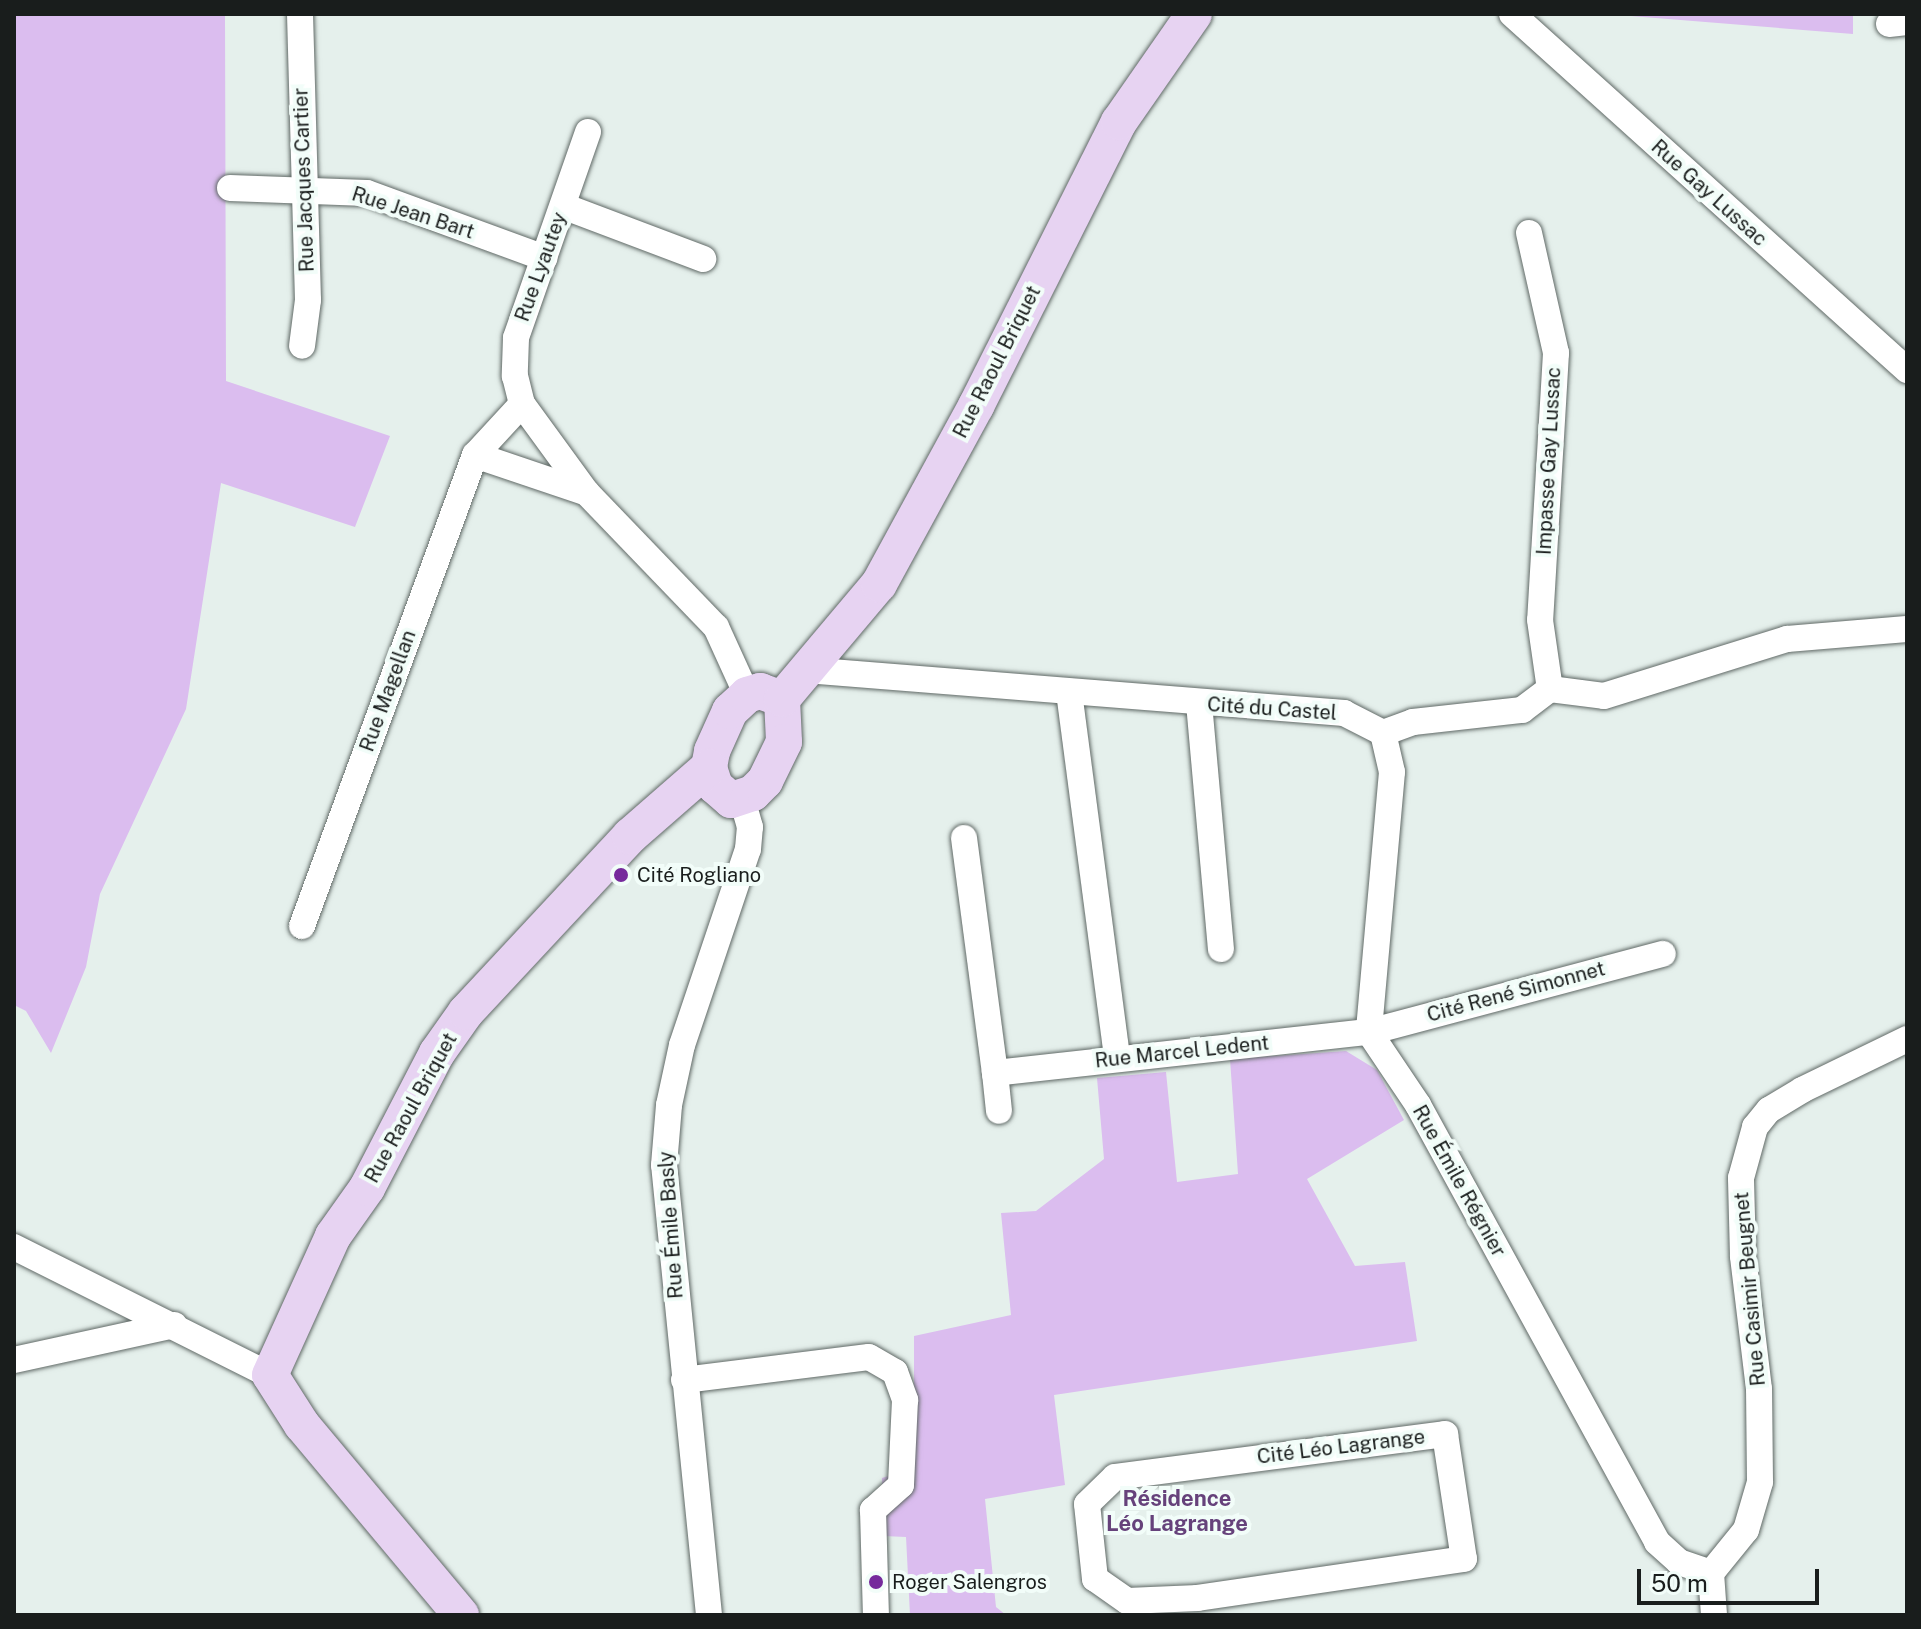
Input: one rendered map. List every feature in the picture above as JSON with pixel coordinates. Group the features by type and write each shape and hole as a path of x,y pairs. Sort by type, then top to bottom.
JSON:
{"main road":[{"name":"Rue Raoul Briquet","path":"724,787 723,723 806,670 879,584 976,406 1119,122 1194,14"},
{"name":"Rue Raoul Briquet","path":"270,1375 333,1236 367,1188 437,1053 466,1012 630,836 724,787 777,765 787,723 765,697"},
{"path":"270,1375 302,1425 461,1615"}],"street":[{"name":"Rue Jacques Cartier","path":"300,14 308,300 302,346"},
{"name":"Rue Gay Lussac","path":"1512,14 1903,359"},
{"name":"Rue Lyautey","path":"522,404 515,376 516,338 588,132"},
{"name":"Rue Jean Bart","path":"230,188 303,187 367,193 545,258"},
{"path":"563,206 703,259"},
{"name":"Impasse Gay Lussac","path":"1529,233 1556,353 1540,620 1550,689"},
{"path":"587,493 475,455 522,404 587,493 716,627 765,697"},
{"name":"Rue Magellan","path":"302,926 475,455"},
{"path":"1369,1032 1392,772 1383,733 1413,722 1522,710 1550,689 1604,696 1787,639 1907,629"},
{"name":"Cité du Castel","path":"806,670 1344,713 1383,733"},
{"path":"1069,692 1117,1058"},
{"path":"1199,703 1221,949"},
{"name":"Rue Émile Basly","path":"709,1615 664,1165 669,1105 701,980 748,849 750,827 724,787"},
{"path":"964,838 999,1111"},
{"name":"Cité René Simonnet","path":"1369,1032 1663,954"},
{"name":"Rue Marcel Ledent","path":"995,1073 1369,1032"},
{"name":"Rue Émile Régnier","path":"1369,1032 1418,1105 1657,1542 1679,1562 1711,1573"},
{"name":"Rue Casimir Beugnet","path":"1711,1573 1746,1530 1760,1482 1759,1389 1743,1256 1741,1178 1746,1152 1769,1110 1907,1039"},
{"path":"14,1247 270,1375"},
{"path":"14,1360 174,1325"},
{"path":"684,1377 869,1357 895,1372 905,1400 901,1485 873,1510 876,1615"},
{"name":"Cité Léo Lagrange","path":"1445,1434 1464,1559 1194,1607 1127,1601 1095,1579 1087,1504 1115,1477 1445,1434"},
{"path":"1711,1573 1714,1615"}],"shaded area":[{"path":"14,14 225,14 226,381 390,436 355,527 221,483 186,709 100,894 86,967 51,1053 26,1011 14,1005"},
{"path":"1606,14 1853,14 1853,34"},
{"path":"1346,1051 1377,1070 1404,1120 1307,1179 1355,1266 1405,1262 1417,1341 1054,1395 1065,1485 985,1499 996,1607 1006,1615 910,1615 906,1537 883,1536 882,1478 914,1468 914,1336 1011,1315 1001,1213 1036,1211 1104,1159 1097,1078 1166,1072 1177,1182 1238,1174 1230,1059"}],"place":[{"name":"Cité Rogliano","path":"621,875"},
{"name":"Roger Salengros","path":"876,1582"}],"district":[{"name":"Résidence Léo Lagrange","path":"1177,1510"}]}
